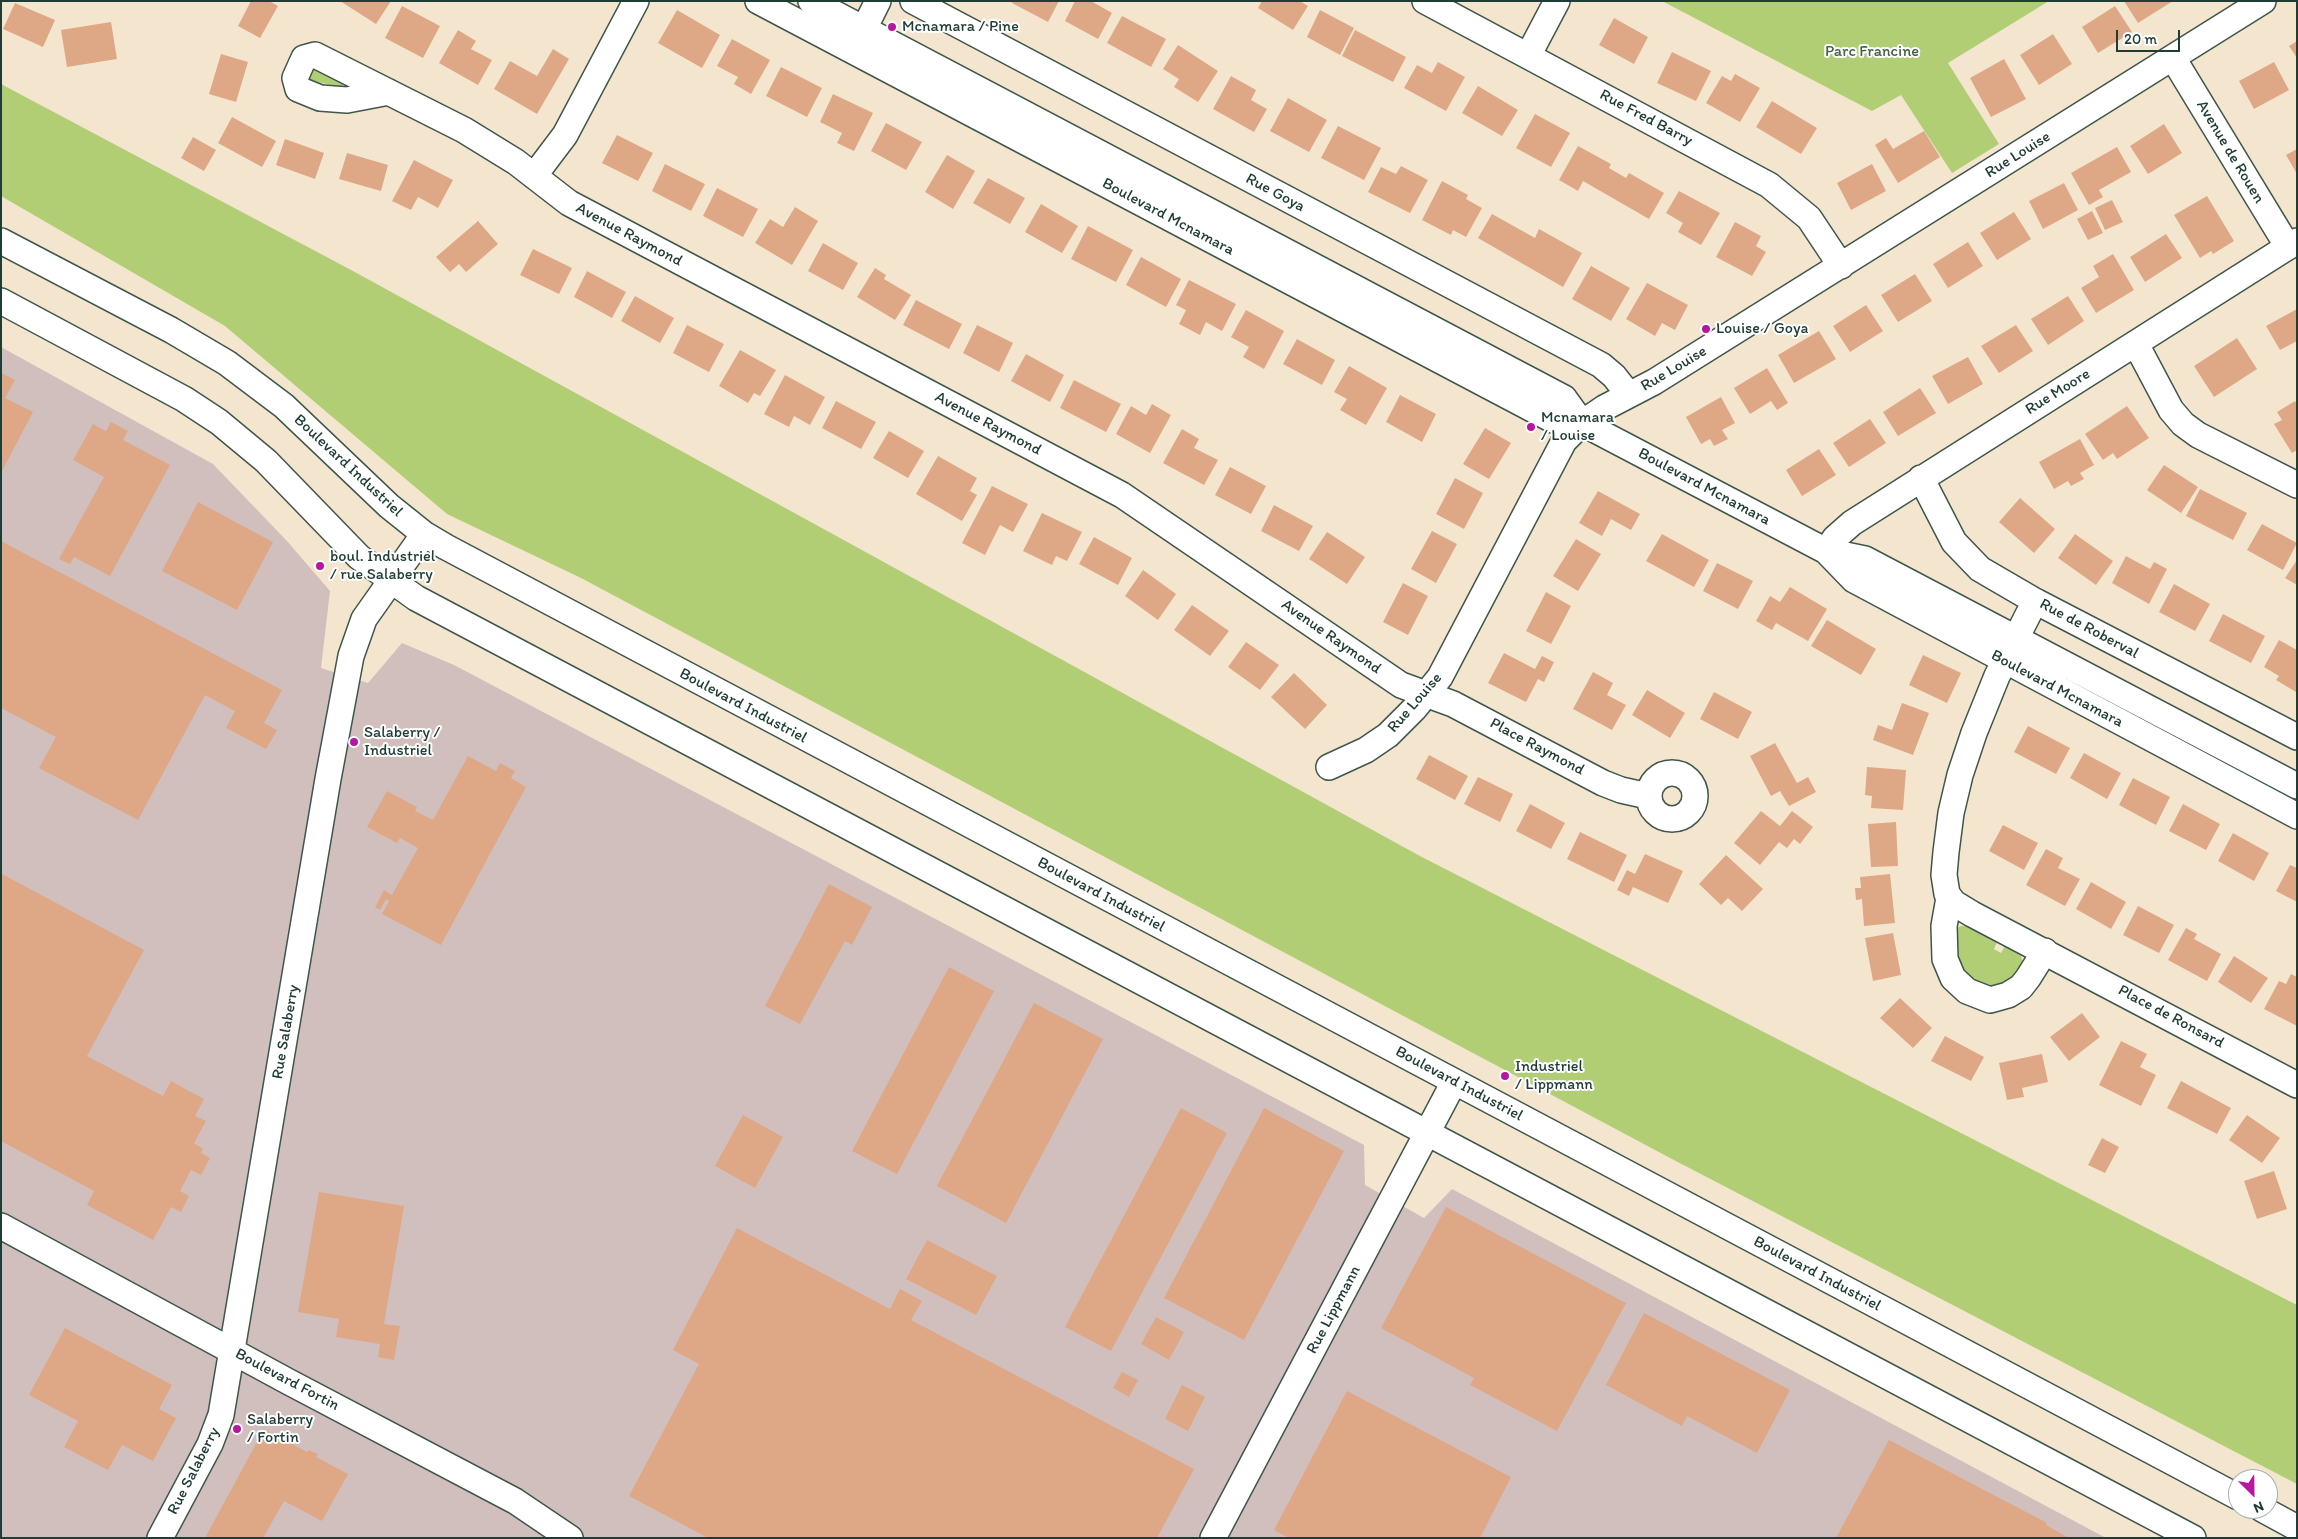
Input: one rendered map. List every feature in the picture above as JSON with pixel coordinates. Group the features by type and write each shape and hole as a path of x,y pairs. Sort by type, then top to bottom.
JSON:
{"street":[{"path":"534,176 565,135 636,1"},
{"name":"Boulevard Mcnamara","path":"758,1 1554,420 1582,422 1826,551 1865,559 2297,786"},
{"name":"Boulevard Mcnamara","path":"811,1 1564,398 1582,422"},
{"path":"852,52 878,1"},
{"name":"Rue Goya","path":"913,1 1601,366 1614,376 1629,395"},
{"name":"Rue Fred Barry","path":"1425,1 1770,185 1809,218 1825,240 1840,266"},
{"path":"1528,56 1557,1"},
{"name":"Rue Louise","path":"1329,767 1366,750 1388,735 1427,694 1443,672 1564,442 1582,422 1654,382 2263,1"},
{"name":"Avenue de Rouen","path":"2173,58 2292,244"},
{"name":"Avenue Raymond","path":"389,92 464,130 504,154 569,203 1122,495 1398,683 1427,694"},
{"name":"Boulevard Industriel","path":"1,241 171,330 228,363 284,406 373,492 424,534 520,588 2228,1491"},
{"name":"Rue Moore","path":"1826,551 1845,528 2292,244"},
{"path":"1,301 184,399 218,422 271,466 352,550 391,582 416,598 2192,1538"},
{"path":"2136,344 2171,410 2183,424 2198,435 2297,486"},
{"name":"Rue de Roberval","path":"1921,478 1947,532 1962,552 1994,578 2297,737"},
{"name":"Rue Salaberry","path":"160,1538 216,1430 224,1400 347,674 361,625 424,534"},
{"name":"Boulevard Mcnamara","path":"1826,551 1854,580 2297,816"},
{"path":"2035,601 2004,661 1974,733 1955,794 1944,875 1945,890 1950,898 1944,926 1945,958 1953,978 1968,991 1990,1000 2008,996 2021,987 2045,951"},
{"name":"Place Raymond","path":"1427,694 1453,704 1604,783 1622,790 1648,796"},
{"name":"Place de Ronsard","path":"1950,898 1972,914 2297,1085"},
{"name":"Rue Lippmann","path":"1213,1538 1454,1082"},
{"name":"Boulevard Fortin","path":"1,1226 508,1497 570,1538"}],"shaded area":[{"path":"1,347 213,464 287,541 330,591 321,668 368,683 402,643 454,665 1364,1145 1365,1185 1424,1218 1452,1189 2106,1538 1,1538"}],"green space":[{"name":"Parc Francine","path":"1662,1 2049,1 1948,63 1999,144 1952,173 1901,95 1872,111"},
{"path":"315,67 344,83 342,88 310,80 313,68"},
{"path":"1,84 353,271 1420,856 2297,1305 2297,1484 2278,1474 2278,1469 2268,1469 1672,1159 581,578 447,514 225,326 1,196"},
{"path":"1965,926 1997,942 1994,949 2001,953 2005,946 2021,956 2023,962 2008,983 1995,989 1966,977 1956,960 1956,928"}],"building":[{"path":"251,1 269,1 278,6 260,38 238,26"},
{"path":"340,1 391,1 376,24"},
{"path":"1013,1 1059,1 1048,22 1012,3"},
{"path":"1075,1 1091,1 1112,13 1098,39 1065,21"},
{"path":"1262,1 1300,1 1308,6 1293,30 1258,8"},
{"path":"2124,1 2173,1 2138,23"},
{"path":"15,3 55,20 43,47 3,29"},
{"path":"402,6 440,26 423,58 385,38"},
{"path":"2115,6 2132,32 2098,53 2082,27"},
{"path":"677,10 720,35 702,68 658,43"},
{"path":"1320,10 1354,28 1340,55 1307,37"},
{"path":"1122,16 1166,39 1151,67 1107,43"},
{"path":"1614,18 1648,37 1634,64 1599,45"},
{"path":"111,22 117,59 67,67 61,30"},
{"path":"458,30 476,41 471,49 492,60 478,85 439,63"},
{"path":"1355,30 1406,57 1393,82 1342,56"},
{"path":"2053,34 2072,64 2039,85 2020,55"},
{"path":"732,39 770,60 751,94 734,84 738,77 717,66"},
{"path":"2297,41 2297,58 2289,46"},
{"path":"1178,45 1218,71 1198,102 1174,87 1179,79 1163,69"},
{"path":"553,49 569,59 537,114 494,89 510,61 537,76"},
{"path":"1672,52 1711,71 1696,101 1657,83"},
{"path":"221,54 248,62 236,102 209,94"},
{"path":"2004,59 2026,99 1991,117 1970,78"},
{"path":"1438,62 1465,77 1446,111 1404,88 1417,65 1432,73"},
{"path":"2274,62 2289,90 2254,109 2239,81"},
{"path":"781,67 822,88 807,117 766,96"},
{"path":"1735,74 1760,88 1740,122 1706,103 1722,76 1731,81"},
{"path":"1231,76 1256,90 1251,100 1267,109 1254,132 1213,109"},
{"path":"1478,86 1518,110 1502,136 1462,113"},
{"path":"833,94 873,113 854,151 837,143 842,133 820,122"},
{"path":"1288,98 1327,120 1309,152 1270,131"},
{"path":"1772,101 1817,128 1801,154 1756,127"},
{"path":"1535,114 1570,133 1551,167 1516,148"},
{"path":"232,117 276,141 262,167 218,143"},
{"path":"886,123 922,142 906,170 871,151"},
{"path":"2164,124 2182,153 2148,174 2130,146"},
{"path":"1338,126 1381,148 1364,180 1321,158"},
{"path":"1924,131 1940,157 1898,183 1875,145 1886,138 1893,149"},
{"path":"617,135 653,153 638,181 602,163"},
{"path":"193,137 216,150 204,171 181,158"},
{"path":"285,139 324,153 315,179 276,165"},
{"path":"1578,146 1611,164 1609,168 1626,178 1629,173 1664,193 1649,219 1583,181 1578,191 1559,180"},
{"path":"2117,147 2131,172 2099,190 2103,197 2089,205 2071,173"},
{"path":"2297,149 2297,174 2286,155"},
{"path":"347,153 388,165 381,191 339,179"},
{"path":"947,155 975,171 953,209 925,192"},
{"path":"414,160 453,180 438,208 418,197 411,210 392,201"},
{"path":"665,164 705,184 691,211 652,191"},
{"path":"1872,164 1886,191 1851,210 1837,183"},
{"path":"1401,166 1428,180 1410,213 1368,192 1381,167 1396,174"},
{"path":"988,178 1025,198 1010,224 973,203"},
{"path":"1442,181 1468,195 1466,199 1482,208 1466,237 1453,230 1451,235 1422,220"},
{"path":"2064,183 2078,210 2043,229 2029,201"},
{"path":"717,188 758,209 743,237 703,216"},
{"path":"1679,191 1720,213 1701,245 1678,232 1683,223 1666,213"},
{"path":"2207,196 2234,241 2213,254 2211,251 2200,258 2174,215"},
{"path":"2112,200 2123,222 2105,230 2095,208"},
{"path":"1041,204 1078,226 1062,253 1025,232"},
{"path":"795,207 818,221 792,265 755,243 770,219 783,227"},
{"path":"2092,211 2103,233 2088,240 2077,219"},
{"path":"2014,212 2031,239 1997,260 1980,233"},
{"path":"1492,214 1535,238 1539,229 1582,253 1563,287 1478,238"},
{"path":"478,221 498,244 466,272 459,264 450,272 436,257"},
{"path":"1735,222 1761,236 1756,246 1766,252 1752,276 1716,257"},
{"path":"1088,226 1133,250 1116,282 1071,259"},
{"path":"2166,234 2182,258 2145,282 2130,257"},
{"path":"1968,242 1983,266 1948,288 1933,264"},
{"path":"823,243 858,263 843,290 808,271"},
{"path":"533,249 572,268 559,294 520,275"},
{"path":"2113,254 2134,290 2096,313 2081,288 2099,277 2093,266"},
{"path":"1141,257 1181,279 1166,307 1126,285"},
{"path":"1591,266 1630,288 1611,321 1572,299"},
{"path":"875,268 886,275 884,279 911,295 895,320 857,297"},
{"path":"587,271 626,292 612,318 574,297"},
{"path":"1915,274 1932,301 1898,322 1881,295"},
{"path":"1189,280 1236,304 1222,331 1206,322 1200,335 1179,324 1186,310 1176,305"},
{"path":"1647,283 1688,305 1675,330 1662,323 1655,336 1626,319"},
{"path":"635,296 674,318 660,343 621,321"},
{"path":"2068,296 2084,321 2048,345 2031,319"},
{"path":"916,300 962,324 949,349 903,325"},
{"path":"1866,305 1883,331 1850,352 1833,326"},
{"path":"2297,309 2297,341 2280,350 2266,326"},
{"path":"1246,310 1284,331 1264,369 1243,357 1249,347 1231,337"},
{"path":"687,325 724,344 709,372 673,353"},
{"path":"977,325 1013,343 999,372 963,353"},
{"path":"2016,325 2033,351 1999,373 1981,346"},
{"path":"1819,331 1836,359 1794,383 1778,355"},
{"path":"2237,338 2257,369 2214,397 2194,366"},
{"path":"1297,339 1335,360 1322,385 1283,364"},
{"path":"740,350 776,370 760,396 754,393 748,403 719,386"},
{"path":"1026,354 1064,375 1050,402 1011,381"},
{"path":"1968,357 1983,384 1948,404 1932,376"},
{"path":"1349,366 1387,388 1366,425 1340,410 1347,399 1334,392"},
{"path":"1767,368 1788,403 1777,410 1771,401 1750,414 1734,388"},
{"path":"1,373 15,380 5,398 33,412 1,473"},
{"path":"785,375 825,397 810,425 794,416 789,427 764,414"},
{"path":"1074,380 1121,404 1106,432 1060,408"},
{"path":"1920,388 1936,413 1898,436 1883,412"},
{"path":"1400,395 1436,414 1422,442 1386,422"},
{"path":"1721,397 1735,423 1722,430 1728,439 1714,446 1710,439 1701,444 1686,417"},
{"path":"836,401 876,422 861,449 822,428"},
{"path":"2295,401 2297,405 2297,450 2292,453 2274,424 2282,420 2277,412"},
{"path":"1152,404 1171,415 1150,453 1116,434 1131,406 1146,415"},
{"path":"2127,406 2149,438 2117,459 2113,453 2103,460 2085,434"},
{"path":"1870,419 1886,443 1849,467 1833,443"},
{"path":"111,422 128,431 123,440 170,465 110,576 74,557 70,564 59,559 104,477 73,460 93,424 106,431"},
{"path":"1485,428 1511,443 1489,479 1463,464"},
{"path":"1182,429 1199,439 1194,448 1218,460 1204,485 1163,463"},
{"path":"889,431 924,451 908,478 873,458"},
{"path":"2080,439 2094,465 2080,473 2084,479 2071,486 2068,481 2054,489 2039,462"},
{"path":"1819,449 1836,475 1802,496 1786,470"},
{"path":"938,456 977,478 970,491 977,495 962,521 916,494"},
{"path":"2164,465 2198,487 2181,513 2147,490"},
{"path":"1230,467 1266,486 1251,514 1215,495"},
{"path":"1455,478 1483,493 1464,529 1436,514"},
{"path":"992,486 1028,504 1013,532 1000,525 985,555 962,543"},
{"path":"2200,489 2247,513 2233,540 2186,516"},
{"path":"1598,491 1640,514 1631,530 1611,519 1602,536 1579,523"},
{"path":"2020,498 2055,529 2034,553 1999,522"},
{"path":"198,502 273,542 237,610 162,571"},
{"path":"1274,505 1313,526 1299,551 1261,531"},
{"path":"1042,513 1082,532 1067,561 1056,556 1052,565 1023,551"},
{"path":"2262,524 2297,543 2283,570 2247,550"},
{"path":"1432,531 1457,544 1436,583 1411,569"},
{"path":"1327,532 1365,557 1347,584 1309,559"},
{"path":"1662,534 1709,560 1694,587 1646,561"},
{"path":"2075,534 2113,561 2096,585 2058,558"},
{"path":"1094,537 1132,558 1118,585 1079,564"},
{"path":"1576,539 1601,554 1578,591 1553,576"},
{"path":"1,541 282,690 264,723 277,730 266,749 226,728 235,711 205,695 138,820 39,768 56,737 1,708"},
{"path":"2126,556 2150,569 2154,562 2167,569 2149,604 2112,583"},
{"path":"2297,560 2297,585 2285,578"},
{"path":"1717,563 1753,581 1738,609 1703,591"},
{"path":"1143,570 1176,594 1158,620 1125,596"},
{"path":"1403,583 1428,596 1408,635 1383,622"},
{"path":"2174,584 2210,604 2195,631 2159,612"},
{"path":"1790,587 1827,609 1808,641 1776,623 1772,630 1756,621 1770,596 1780,602"},
{"path":"1546,592 1571,606 1551,644 1526,631"},
{"path":"1192,605 1229,631 1210,656 1174,630"},
{"path":"2223,614 2265,636 2251,663 2209,641"},
{"path":"1827,620 1876,649 1861,675 1811,646"},
{"path":"2279,640 2297,650 2296,692 2276,680 2279,676 2264,667"},
{"path":"1246,642 1279,665 1260,690 1228,667"},
{"path":"1504,653 1535,669 1542,656 1554,662 1544,682 1538,679 1526,702 1488,683"},
{"path":"1923,655 1961,673 1947,703 1909,685"},
{"path":"1593,672 1613,683 1607,695 1626,705 1612,730 1573,709"},
{"path":"1294,673 1327,705 1305,729 1271,697"},
{"path":"1647,690 1685,713 1670,738 1632,715"},
{"path":"1714,692 1752,712 1738,739 1700,719"},
{"path":"1902,703 1929,713 1913,755 1873,740 1878,725 1892,730"},
{"path":"2028,726 2070,748 2056,774 2014,752"},
{"path":"1775,743 1797,783 1808,777 1816,792 1789,806 1780,791 1771,796 1750,756"},
{"path":"2084,753 2121,773 2107,799 2070,778"},
{"path":"1429,755 1468,776 1455,800 1416,779"},
{"path":"468,756 496,771 500,763 515,771 511,778 526,787 441,945 382,914 389,901 386,899 380,910 375,907 384,890 392,895 418,848 400,838 397,843 367,827 387,791 417,807 415,811 433,820"},
{"path":"1867,767 1906,770 1903,810 1871,808 1872,796 1865,795"},
{"path":"1478,777 1513,794 1500,822 1464,804"},
{"path":"2133,778 2170,797 2156,825 2119,805"},
{"path":"1530,804 1565,823 1551,849 1516,831"},
{"path":"2183,804 2220,824 2206,850 2169,831"},
{"path":"1761,811 1780,826 1792,811 1813,827 1800,844 1794,839 1787,848 1779,842 1760,865 1734,843"},
{"path":"1896,822 1898,866 1871,867 1868,824"},
{"path":"2003,825 2038,843 2024,870 1989,851"},
{"path":"1580,832 1627,855 1614,882 1567,859"},
{"path":"2233,833 2269,853 2254,881 2218,861"},
{"path":"2046,849 2063,858 2058,868 2080,879 2065,906 2026,885"},
{"path":"1645,854 1683,871 1668,903 1633,887 1629,896 1617,890 1627,870 1635,874"},
{"path":"1726,855 1763,889 1742,911 1728,898 1721,905 1699,884"},
{"path":"2290,865 2297,868 2297,902 2276,891"},
{"path":"2,874 144,950 87,1056 163,1096 171,1081 204,1099 195,1116 206,1121 194,1143 203,1149 201,1153 210,1158 201,1175 191,1170 180,1191 189,1196 181,1212 171,1207 153,1240 87,1205 94,1191 1,1141"},
{"path":"1890,874 1895,923 1864,926 1862,899 1856,900 1855,888 1861,888 1860,877"},
{"path":"2091,882 2126,902 2111,929 2076,909"},
{"path":"829,884 872,907 852,945 845,941 800,1024 765,1006"},
{"path":"2138,906 2174,925 2159,953 2123,935"},
{"path":"2186,928 2197,934 2194,939 2221,954 2207,981 2168,960"},
{"path":"1893,933 1901,975 1873,981 1865,938"},
{"path":"2234,956 2268,978 2251,1003 2218,982"},
{"path":"949,967 994,991 897,1174 852,1151"},
{"path":"2291,974 2297,977 2297,1026 2264,1009 2279,981 2286,984"},
{"path":"1900,998 1932,1028 1913,1048 1880,1018"},
{"path":"1034,1003 1103,1039 1006,1223 937,1186"},
{"path":"2082,1013 2100,1037 2069,1061 2050,1037"},
{"path":"1945,1036 1984,1057 1971,1081 1931,1061"},
{"path":"2121,1041 2147,1054 2140,1067 2156,1075 2141,1106 2099,1085"},
{"path":"2042,1054 2048,1082 2022,1088 2024,1097 2007,1100 1999,1063"},
{"path":"2181,1081 2231,1108 2217,1134 2167,1108"},
{"path":"1181,1108 1227,1133 1111,1351 1065,1327"},
{"path":"1264,1108 1344,1151 1244,1340 1164,1298"},
{"path":"743,1115 783,1137 755,1188 715,1166"},
{"path":"2247,1115 2280,1138 2262,1163 2229,1140"},
{"path":"2102,1138 2119,1147 2105,1173 2088,1165"},
{"path":"2274,1171 2287,1209 2257,1219 2244,1181"},
{"path":"319,1192 404,1206 384,1324 400,1326 394,1360 378,1357 380,1344 336,1337 339,1319 298,1312"},
{"path":"1446,1207 1626,1303 1557,1431 1470,1385 1474,1378 1381,1328"},
{"path":"737,1228 890,1309 900,1289 922,1301 911,1320 1194,1469 1157,1538 708,1538 629,1496 699,1364 673,1350"},
{"path":"927,1240 997,1276 976,1315 906,1279"},
{"path":"1644,1313 1790,1390 1757,1453 1687,1416 1682,1426 1606,1385"},
{"path":"1156,1317 1184,1332 1169,1360 1141,1344"},
{"path":"65,1328 172,1385 159,1409 176,1418 153,1461 122,1445 108,1470 64,1447 78,1421 29,1395"},
{"path":"1122,1372 1138,1380 1129,1397 1113,1388"},
{"path":"1182,1385 1205,1397 1188,1431 1165,1419"},
{"path":"1347,1391 1511,1477 1480,1538 1289,1538 1274,1530"},
{"path":"264,1429 307,1452 309,1450 318,1454 316,1457 348,1474 322,1521 284,1501 263,1538 205,1538"},
{"path":"1889,1440 2047,1523 2046,1525 2069,1538 1836,1538"}],"place":[{"name":"Mcnamara / Pine","path":"892,27"},
{"name":"Louise / Goya","path":"1706,329"},
{"name":"Mcnamara / Louise","path":"1531,427"},
{"name":"boul. Industriel / rue Salaberry","path":"320,566"},
{"name":"Salaberry / Industriel","path":"354,742"},
{"name":"Industriel / Lippmann","path":"1505,1076"},
{"name":"Salaberry / Fortin","path":"237,1429"}]}
